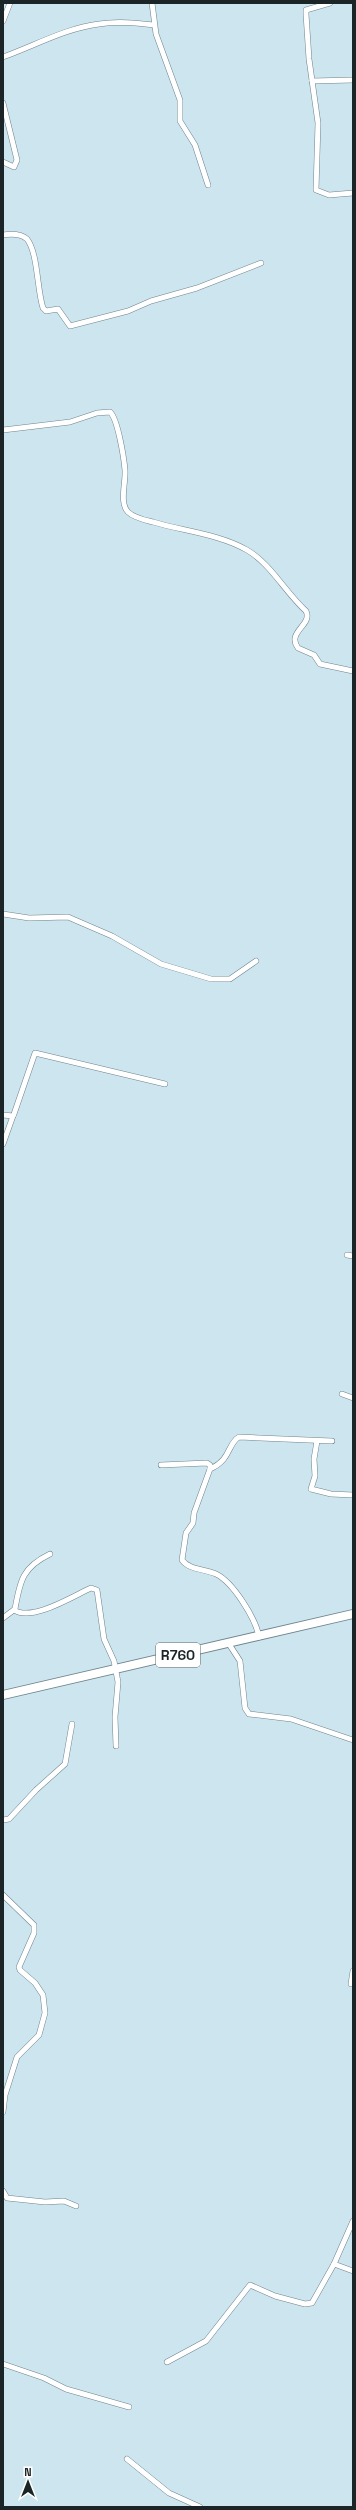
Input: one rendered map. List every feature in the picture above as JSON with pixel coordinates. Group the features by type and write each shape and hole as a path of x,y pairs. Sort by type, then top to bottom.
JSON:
{"main road":[{"name":"R760","path":"3,1695 229,1644 353,1614"}],"street":[{"path":"3,21 10,3"},
{"path":"152,3 154,25 180,100 180,121 194,144 208,185"},
{"path":"330,3 306,10 307,43 318,122 316,192 329,195 353,193"},
{"path":"3,57 66,33 98,24 120,22 154,25"},
{"path":"312,81 353,80"},
{"path":"3,103 17,160 14,167 3,162"},
{"path":"3,235 22,236 27,240 34,260 43,308 46,311 58,309 70,326 128,311 151,300 196,288 261,263"},
{"path":"3,430 70,422 97,413 110,412 115,419 119,431 125,469 124,505 130,514 169,527 236,545 257,557 308,614 295,636 295,643 298,648 314,655 320,664 353,671"},
{"path":"3,914 28,918 68,917 112,936 161,964 211,979 230,979 256,961"},
{"path":"3,1144 35,1053 165,1084"},
{"path":"3,1115 13,1116"},
{"path":"342,1394 353,1398"},
{"path":"210,1469 224,1461 235,1440 239,1437 332,1441"},
{"path":"317,1441 314,1459 315,1476 311,1489 331,1494 353,1495"},
{"path":"161,1465 209,1463 210,1469 194,1513 193,1523 186,1533 182,1560 186,1564 221,1577 248,1610 257,1626 259,1637"},
{"path":"3,1618 14,1610 20,1587 29,1568 34,1562 50,1554"},
{"path":"14,1610 22,1614 30,1613 96,1589 104,1639 114,1661 114,1669 118,1682 114,1717 116,1746"},
{"path":"229,1644 240,1661 245,1708 249,1714 291,1719 353,1740"},
{"path":"3,1820 9,1819 36,1790 65,1764 72,1724"},
{"path":"3,1895 34,1925 34,1933 19,1966 20,1970 40,1989 44,1995 46,2008 39,2035 17,2057 6,2095 3,2112"},
{"path":"351,1984 353,1971"},
{"path":"3,2191 6,2198 45,2202 64,2201 76,2206"},
{"path":"167,2362 206,2341 250,2285 275,2296 309,2304 316,2300 353,2221"},
{"path":"334,2264 353,2271"},
{"path":"3,2364 44,2378 66,2389 129,2407"},
{"path":"127,2459 169,2493 200,2507"}]}
